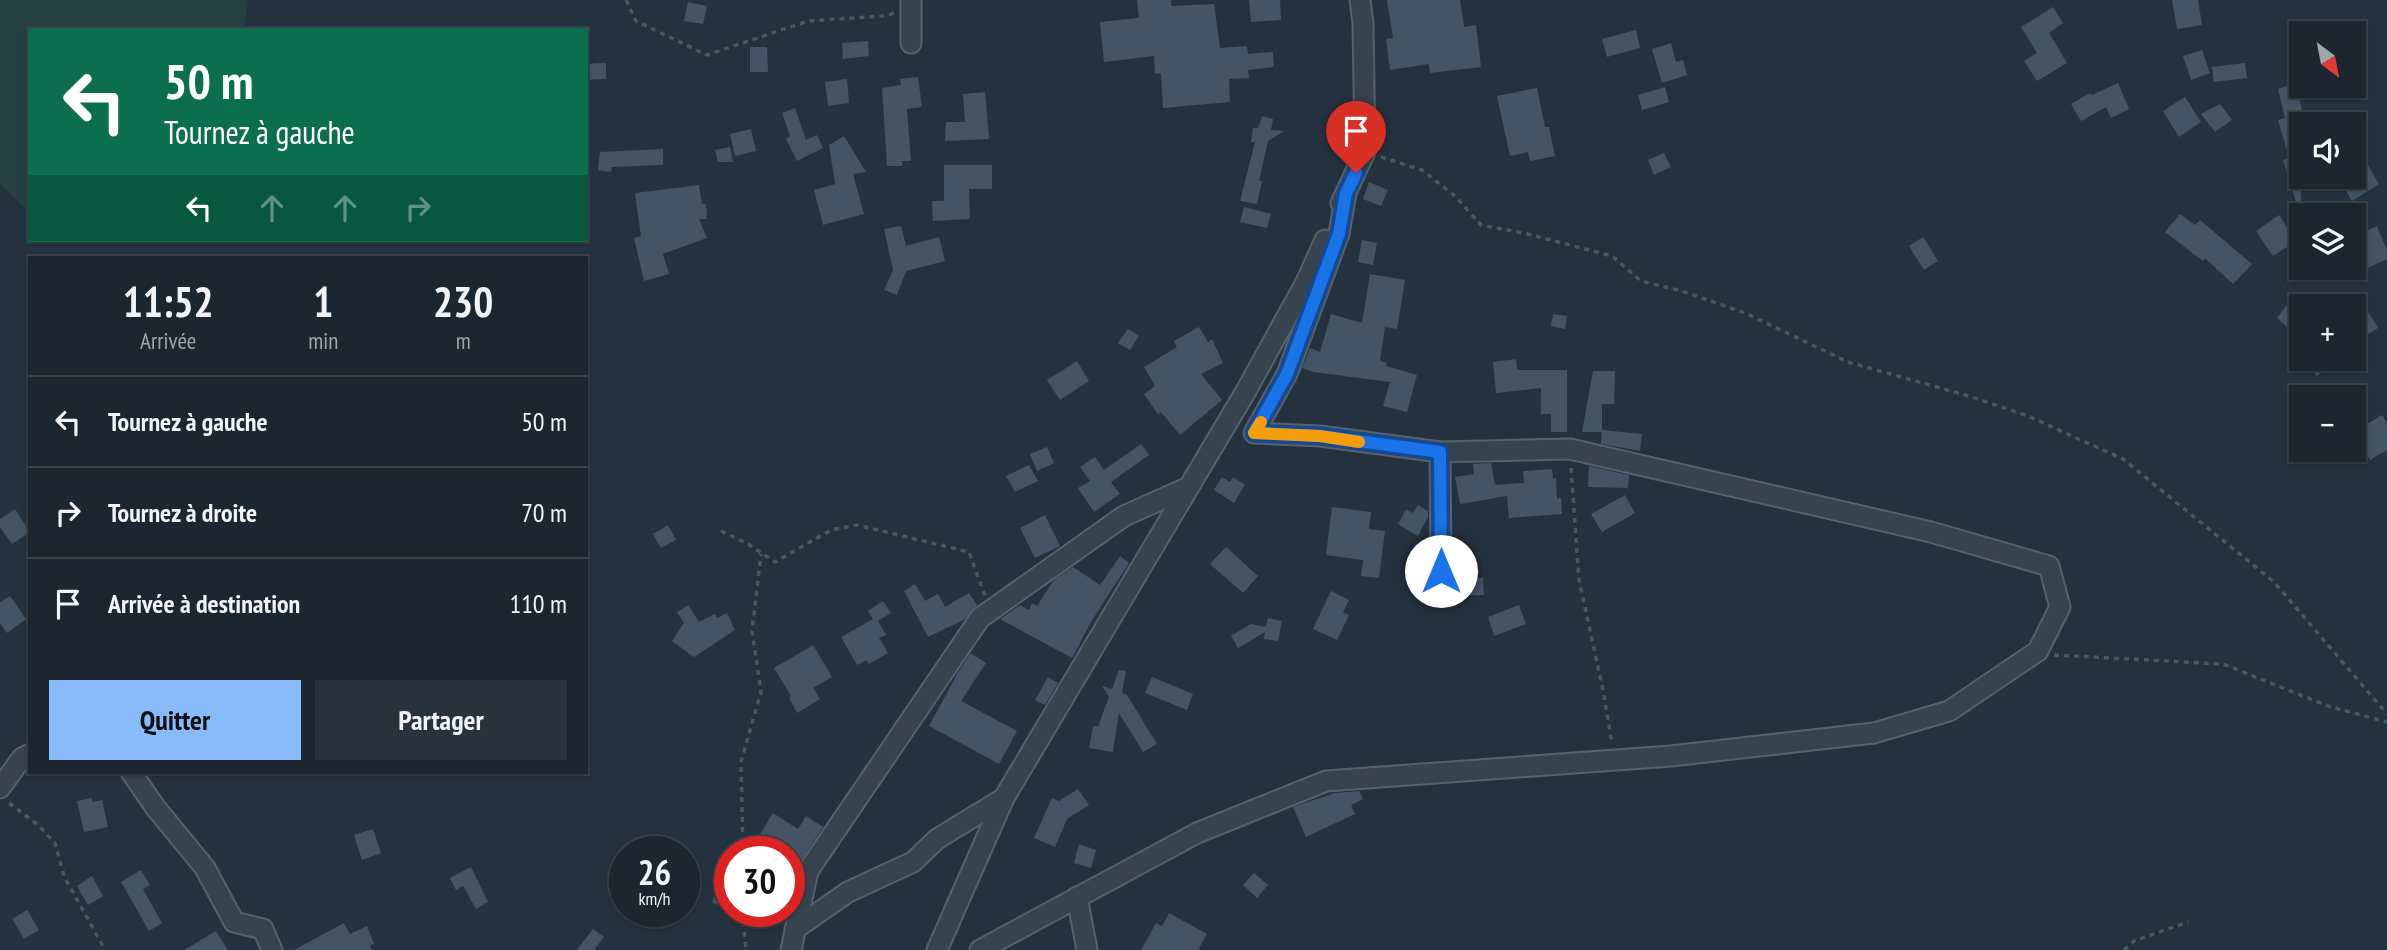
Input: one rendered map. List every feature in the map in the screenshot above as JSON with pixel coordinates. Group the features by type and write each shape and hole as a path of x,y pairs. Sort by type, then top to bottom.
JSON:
{"street":[{"path":"937,950 1004,798 1189,487 1306,282 1365,152 1363,23 1360,0"},
{"path":"911,3 911,43"},
{"path":"980,950 1197,833 1325,781 1615,760 1874,733 1949,711 2038,651 2060,607 2049,566 1931,532 1570,449 1440,452 1320,436 1254,433 1292,361 1339,234 1346,193"},
{"path":"1440,452 1441,571"},
{"path":"791,950 808,871 980,618 1124,516 1189,487"},
{"path":"0,788 22,758 28,755"},
{"path":"132,774 155,807 205,868 234,922 263,929 272,950"},
{"path":"795,929 848,892 914,862 937,839 1004,798"},
{"path":"1077,897 1087,950"}],"path":[{"path":"626,0 636,21 707,55 808,21 884,16 911,3"},
{"path":"1365,152 1422,170 1455,197 1481,225 1612,256 1642,281 1682,291 1745,313 1848,362 1972,397 2028,416 2123,459 2274,582 2387,714"},
{"path":"1570,449 1579,580 1615,760"},
{"path":"721,531 775,562 831,530 857,525 969,552 990,611"},
{"path":"743,836 741,762 761,692 752,631 761,553"},
{"path":"2038,651 2064,657 2223,664 2328,706 2387,722"},
{"path":"0,796 37,824 55,843 64,876 105,950"},
{"path":"2124,950 2134,941 2188,922"},
{"path":"744,927 746,950"}],"green space":[{"path":"0,0 248,0 244,28 28,28 28,211 0,183"}],"building":[{"path":"1137,0 1171,0 1171,6 1214,4 1220,48 1247,46 1248,54 1273,52 1274,67 1248,70 1249,78 1229,79 1230,102 1163,108 1161,73 1155,74 1154,56 1104,62 1100,22 1139,18"},
{"path":"1249,0 1280,0 1281,20 1251,22"},
{"path":"1387,0 1460,0 1464,27 1476,25 1481,67 1430,73 1429,64 1390,70 1386,39 1393,38"},
{"path":"2172,0 2198,0 2202,25 2177,29"},
{"path":"688,2 707,6 703,24 684,21"},
{"path":"2053,7 2063,23 2049,33 2067,63 2037,81 2024,61 2037,53 2021,27"},
{"path":"1636,30 1640,48 1607,57 1602,39"},
{"path":"868,41 869,56 843,59 842,43"},
{"path":"1671,43 1676,62 1683,60 1687,75 1662,83 1652,49"},
{"path":"750,47 767,47 768,72 750,72"},
{"path":"2202,50 2210,73 2191,80 2183,56"},
{"path":"606,63 606,79 588,80 588,64"},
{"path":"2245,63 2247,78 2214,82 2212,67"},
{"path":"918,77 922,107 907,109 911,161 902,161 902,166 887,166 882,88 901,85 900,79"},
{"path":"847,79 849,103 828,106 825,82"},
{"path":"2118,83 2129,109 2111,118 2106,107 2081,121 2071,104 2090,93 2092,95"},
{"path":"2289,86 2289,98 2299,98 2303,112 2289,112 2289,158 2278,120 2285,118 2278,89"},
{"path":"1665,87 1669,102 1642,110 1638,95"},
{"path":"1537,88 1545,127 1549,127 1555,156 1530,161 1528,152 1510,156 1497,96"},
{"path":"985,92 989,139 945,141 946,122 965,122 963,94"},
{"path":"2185,97 2201,122 2179,137 2163,111"},
{"path":"2220,104 2232,120 2215,132 2201,114"},
{"path":"795,108 806,140 817,135 823,148 797,161 786,139 790,136 782,113"},
{"path":"1262,116 1273,119 1271,130 1284,131 1268,141 1257,204 1240,201 1255,142 1251,142 1253,128 1258,128"},
{"path":"751,129 756,151 735,156 730,134"},
{"path":"844,136 866,172 853,174 864,214 823,225 814,190 835,184 829,145"},
{"path":"730,147 733,162 718,162 715,150"},
{"path":"663,149 663,165 612,167 611,172 598,170 600,152"},
{"path":"1664,153 1671,167 1654,175 1648,160"},
{"path":"2289,158 2289,179 2283,160"},
{"path":"2366,162 2379,184 2352,201 2345,189 2366,189"},
{"path":"944,165 992,165 992,189 969,189 970,219 933,221 932,201 944,201"},
{"path":"1369,182 1388,190 1381,206 1363,199"},
{"path":"699,185 702,204 706,204 707,219 699,219 707,238 663,254 669,274 644,281 634,238 641,236 635,193"},
{"path":"2292,189 2301,189 2301,203 2296,203"},
{"path":"1244,207 1271,214 1267,228 1240,222"},
{"path":"2180,214 2195,225 2200,220 2252,264 2233,284 2205,258 2203,261 2165,232"},
{"path":"2279,215 2289,230 2289,246 2273,256 2256,231"},
{"path":"901,226 906,246 939,237 945,261 906,271 897,295 884,290 893,270 884,229"},
{"path":"2377,226 2387,250 2387,259 2366,269 2366,231"},
{"path":"1923,237 1938,261 1924,270 1909,246"},
{"path":"1362,240 1377,243 1373,265 1358,262"},
{"path":"1370,274 1405,280 1397,329 1385,327 1380,361 1387,363 1386,366 1417,375 1407,412 1383,406 1390,382 1313,372 1302,368 1310,348 1320,352 1331,314 1362,323"},
{"path":"2289,302 2289,328 2277,318"},
{"path":"2366,309 2378,328 2366,336"},
{"path":"1553,314 1567,316 1565,329 1551,326"},
{"path":"1199,327 1208,342 1212,339 1223,363 1201,374 1222,400 1180,435 1161,412 1158,414 1144,394 1155,386 1144,367 1177,347 1174,341"},
{"path":"1128,329 1139,336 1130,350 1118,343"},
{"path":"1516,359 1517,370 1567,370 1567,432 1551,432 1551,414 1541,414 1541,388 1496,393 1493,362"},
{"path":"1077,361 1089,381 1060,400 1047,380"},
{"path":"1593,371 1615,371 1614,404 1602,404 1602,432 1582,432"},
{"path":"2382,415 2387,423 2387,450 2370,460 2366,453 2366,425"},
{"path":"1602,430 1642,434 1640,451 1601,444"},
{"path":"1141,444 1149,455 1111,482 1120,494 1094,512 1078,488 1090,481 1080,467 1095,457 1104,470"},
{"path":"1047,447 1054,463 1037,471 1030,454"},
{"path":"1491,463 1495,485 1524,483 1523,471 1552,469 1553,478 1556,478 1557,499 1561,498 1562,514 1509,518 1507,496 1460,504 1455,477 1474,474 1473,464"},
{"path":"1029,465 1038,481 1015,492 1006,476"},
{"path":"1589,466 1629,475 1628,488 1588,487"},
{"path":"1222,477 1230,482 1233,477 1245,485 1234,503 1214,490"},
{"path":"1625,495 1635,513 1602,532 1591,514"},
{"path":"1418,505 1428,511 1428,517 1418,536 1398,524 1406,509 1413,513"},
{"path":"1332,507 1371,512 1369,529 1385,531 1379,578 1361,576 1363,560 1326,555"},
{"path":"15,509 28,533 12,544 0,527 0,519"},
{"path":"1045,515 1060,546 1035,558 1020,528"},
{"path":"668,525 676,540 661,548 653,534"},
{"path":"1226,547 1258,576 1243,593 1210,564"},
{"path":"1120,556 1129,563 1091,622 1072,658 1000,619 1020,605 1029,610 1032,603 1037,606 1054,580 1073,567 1100,585"},
{"path":"1483,578 1484,595 1442,596 1443,583 1457,579"},
{"path":"915,584 925,601 938,594 945,607 969,593 977,605 965,619 928,637 904,591"},
{"path":"1331,591 1349,600 1343,612 1349,615 1337,640 1313,629"},
{"path":"10,596 26,619 7,633 0,623 0,602"},
{"path":"883,601 891,613 878,621 886,635 879,638 888,653 869,664 866,660 857,665 841,637 873,619 868,611"},
{"path":"688,605 699,622 715,614 717,618 727,613 735,630 694,657 672,641 684,623 677,612"},
{"path":"1519,605 1526,624 1494,636 1488,617"},
{"path":"1268,618 1282,621 1278,641 1264,639 1265,632 1238,648 1231,636 1251,624 1266,627"},
{"path":"813,645 832,677 813,688 820,699 797,713 789,698 791,696 774,668"},
{"path":"971,653 986,663 961,701 1017,731 999,764 929,726"},
{"path":"1119,670 1126,671 1122,693 1127,695 1157,744 1143,752 1119,713 1113,752 1089,748 1093,726 1098,726 1109,697 1102,686 1112,689"},
{"path":"1048,677 1058,683 1045,705 1035,700"},
{"path":"1152,677 1193,694 1187,710 1145,693"},
{"path":"1078,789 1089,805 1067,819 1055,847 1034,838 1052,798 1059,801"},
{"path":"1359,791 1363,799 1351,805 1355,814 1306,837 1293,807 1335,793"},
{"path":"92,798 92,802 102,800 108,827 84,832 77,801"},
{"path":"773,813 798,829 806,816 823,827 805,855 805,836 759,836"},
{"path":"373,829 381,853 362,860 354,835"},
{"path":"1079,844 1096,850 1091,868 1074,863"},
{"path":"471,867 488,902 476,909 463,886 456,890 450,878"},
{"path":"141,870 150,885 143,889 162,923 149,931 121,882"},
{"path":"1254,873 1268,885 1257,898 1243,885"},
{"path":"92,876 103,896 88,905 77,886"},
{"path":"27,910 39,930 24,939 12,919"},
{"path":"1169,913 1207,934 1198,950 1141,950 1156,923 1162,926"},
{"path":"344,923 350,934 367,926 374,944 370,945 372,950 294,950"},
{"path":"593,929 604,937 594,950 577,950"},
{"path":"216,931 228,950 184,950"}],"slow traffic":[{"path":"1261,422 1254,433 1320,436 1359,442"}],"route":[{"path":"1356,173 1346,193 1339,234 1287,374 1254,433 1320,436 1440,452 1441,571"}]}
